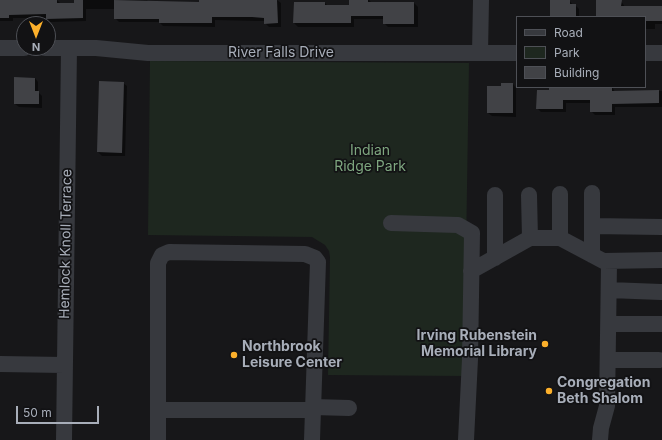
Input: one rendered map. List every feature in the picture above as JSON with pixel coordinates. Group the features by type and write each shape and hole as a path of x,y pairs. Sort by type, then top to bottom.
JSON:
{"street":[{"path":"480,53 481,0"},
{"path":"0,48 16,48"},
{"name":"River Falls Drive","path":"56,48 96,48 148,53 516,53"},
{"name":"Hemlock Knoll Terrace","path":"64,440 69,48"},
{"path":"646,53 662,53"},
{"path":"592,193 592,226 598,258"},
{"path":"560,194 560,238"},
{"path":"495,195 495,258"},
{"path":"529,195 530,238"},
{"path":"391,223 458,225 472,233 466,440"},
{"path":"592,226 662,227"},
{"path":"471,271 530,238 560,238 609,264 607,406 601,428 600,440"},
{"path":"158,440 158,263 162,254 169,252 305,254 315,258 318,262 312,440"},
{"path":"598,258 662,260"},
{"path":"609,290 661,292"},
{"path":"609,324 661,324"},
{"path":"608,360 660,360"},
{"path":"0,364 64,365"},
{"path":"158,410 349,408"}],"green space":[{"name":"Indian Ridge Park","path":"150,61 469,63 464,376 328,375 330,257 329,251 325,245 312,237 148,235"}],"building":[{"path":"0,0 57,0 57,3 74,3 74,0 83,0 83,18 56,19 56,16 46,16 46,14 9,15 9,18 0,18"},
{"path":"114,0 199,2 199,0 277,0 278,23 264,24 264,18 252,17 212,17 212,23 159,23 159,19 114,19"},
{"path":"349,0 368,0 368,2 414,2 414,24 383,24 383,16 351,16 351,23 293,23 294,2 325,2 325,5 349,5"},
{"path":"550,0 570,0 570,4 576,4 576,16 550,16"},
{"path":"596,0 622,0 621,6 662,6 662,21 646,21 646,16 596,16"},
{"path":"14,77 35,78 35,91 39,91 39,104 14,104"},
{"path":"99,81 124,82 122,153 97,152"},
{"path":"501,83 513,83 513,113 487,113 487,86 501,86"},
{"path":"549,88 612,88 612,91 659,90 659,103 612,104 612,112 590,112 590,100 563,100 563,109 536,109 537,90 549,90"}],"place":[{"name":"Irving Rubenstein Memorial Library","path":"545,344"},
{"name":"Northbrook Leisure Center","path":"234,355"},
{"name":"Congregation Beth Shalom","path":"549,391"}]}
